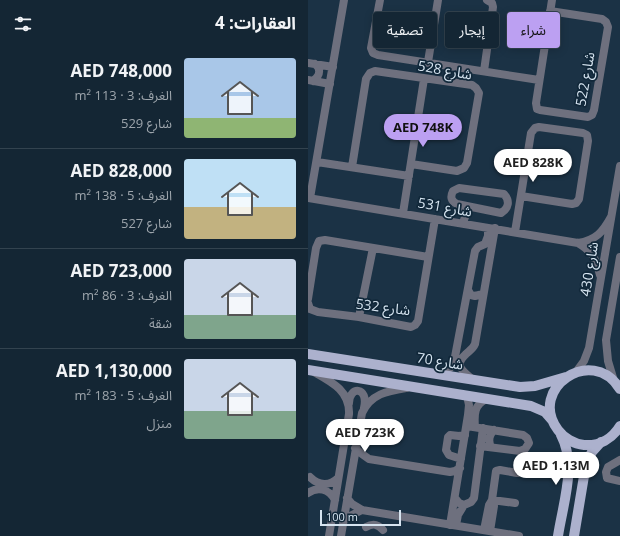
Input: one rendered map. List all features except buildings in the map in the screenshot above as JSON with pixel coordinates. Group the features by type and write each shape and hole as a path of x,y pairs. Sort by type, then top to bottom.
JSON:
{"main road":[{"name":"شارع 70","path":"308,354 520,387 535,386 551,382 576,372"},
{"path":"309,370 531,406 545,412 552,420 567,447 570,463 559,531"},
{"path":"576,372 596,371 603,374 617,385"},
{"path":"552,420 550,411 551,398 557,386 566,377"},
{"path":"560,433 577,443 589,445 602,442 610,438 619,429"},
{"path":"576,535 586,464 592,452 602,442"}],"street":[{"path":"309,198 317,162 344,0"},
{"path":"380,0 371,48 373,52 378,55 539,80"},
{"path":"428,62 438,0"},
{"path":"484,71 493,7 492,3 487,0"},
{"name":"شارع 522","path":"550,11 602,19 608,26 592,116 588,117 537,109 536,103 539,80 550,11 552,0"},
{"path":"312,64 333,67"},
{"path":"310,80 319,74 318,66 312,64"},
{"name":"شارع 528","path":"352,167 366,79 370,73 375,71 472,85 476,88 479,93 467,162 464,168 457,171 411,164"},
{"path":"403,213 424,79"},
{"path":"310,80 330,84"},
{"path":"515,232 531,133 535,128 539,127 583,133 587,135 588,141 579,199 576,203 572,204 521,196"},
{"path":"317,162 409,176"},
{"name":"شارع 430","path":"576,372 588,354 620,166"},
{"path":"459,188 504,194 508,202 506,210 501,212 469,206 457,204 452,200 451,196 454,189 459,188"},
{"name":"شارع 531","path":"309,198 578,243 585,247 594,256 601,278"},
{"path":"466,224 469,206"},
{"path":"578,243 594,238 604,229 611,217"},
{"name":"شارع 532","path":"308,303 310,309 318,312 359,317 411,327 415,325 418,321 435,219"},
{"path":"438,374 453,365 456,358 475,251 487,241 492,228"},
{"path":"474,380 461,370 460,366 461,359 473,348 475,344 490,253 492,228"},
{"path":"308,299 316,248 319,241 325,240 428,257"},
{"path":"482,246 488,249 490,253"},
{"path":"359,317 373,248"},
{"name":"شارع 430","path":"617,385 608,361 606,340 620,256"},
{"path":"468,290 471,295 475,296 483,294"},
{"path":"465,304 471,302 476,303 481,307"},
{"path":"458,345 467,352"},
{"path":"309,370 337,385 343,392 349,406"},
{"path":"341,536 360,418 364,409 370,401 382,393 411,387"},
{"path":"328,535 349,414 349,398 351,394 360,392 364,394 366,398 364,409"},
{"path":"453,525 460,463 469,410 467,396"},
{"path":"453,525 464,505 469,504 474,498 480,446 479,428 474,418 476,409 487,399"},
{"path":"466,426 523,434 529,443 527,448 522,450 480,446"},
{"path":"491,447 489,439 490,434 494,430"},
{"path":"460,463 448,455 446,450 448,437 450,435 465,435"},
{"path":"356,448 369,459 450,472 455,471 460,463"},
{"path":"352,466 369,459"},
{"path":"620,460 608,467 606,472 607,478 620,481"},
{"path":"487,530 489,505 492,500 496,471 500,470 517,473"},
{"path":"450,472 458,480"},
{"path":"310,477 316,482 322,484 333,482 338,478"},
{"path":"308,493 317,489 325,490 331,494 335,500"},
{"path":"347,498 352,504 362,510 519,536"},
{"path":"456,498 459,503 464,505"},
{"path":"492,500 515,503"},
{"path":"343,521 362,510"},
{"path":"366,527 374,524 383,530"},
{"path":"552,536 559,531"}]}
